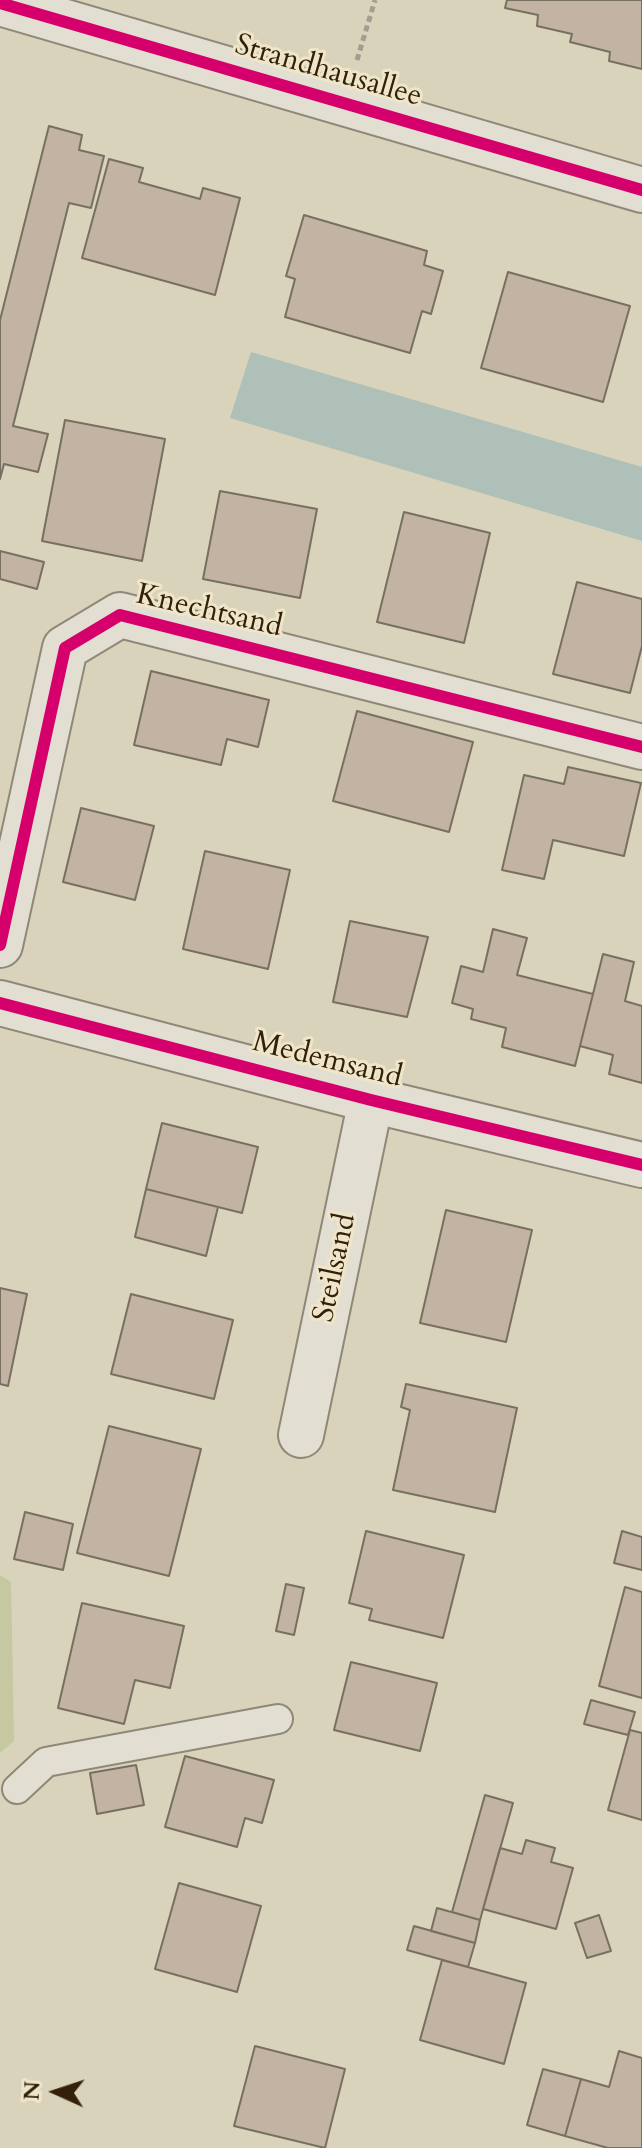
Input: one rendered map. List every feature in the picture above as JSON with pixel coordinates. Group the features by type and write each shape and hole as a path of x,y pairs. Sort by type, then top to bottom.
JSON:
{"street":[{"name":"Strandhausallee","path":"0,3 642,190"},
{"name":"Knechtsand","path":"0,945 65,648 120,615 642,747"},
{"name":"Medemsand","path":"0,1003 371,1100 642,1165"},
{"name":"Steilsand","path":"301,1435 371,1100"}],"lane":[{"path":"17,1789 46,1762 278,1719"}],"path":[{"path":"344,104 375,0"}],"green space":[{"path":"0,1575 11,1582 14,1741 0,1753"}],"shaded area":[{"path":"251,352 642,467 642,541 230,418"}],"building":[{"path":"507,0 642,0 642,69 609,61 610,52 570,42 572,34 537,26 538,15 505,8"},
{"path":"49,126 82,135 79,150 104,156 91,208 69,203 13,426 48,434 38,472 4,464 0,479 0,320"},
{"path":"109,159 143,168 139,182 200,199 203,188 240,198 215,295 82,258"},
{"path":"304,215 427,251 424,265 443,271 431,314 422,311 410,353 285,317 295,279 286,276"},
{"path":"508,272 630,306 603,402 481,368"},
{"path":"65,420 165,439 142,561 42,541"},
{"path":"220,491 317,509 300,598 203,579"},
{"path":"404,512 490,533 464,643 377,622"},
{"path":"0,551 44,562 37,589 0,579"},
{"path":"577,582 642,599 642,646 630,693 553,674"},
{"path":"151,671 269,700 258,747 227,739 221,765 134,745"},
{"path":"357,711 473,742 449,832 333,801"},
{"path":"568,767 641,783 624,856 553,840 544,879 502,870 524,775 564,784"},
{"path":"81,808 154,826 135,900 63,882"},
{"path":"205,851 290,870 268,969 183,949"},
{"path":"350,921 428,937 407,1017 333,1002"},
{"path":"493,929 527,938 517,975 593,994 575,1066 502,1047 506,1028 471,1019 473,1009 452,1003 461,966 483,972"},
{"path":"603,954 634,962 625,1001 642,1006 642,1083 609,1074 613,1055 580,1046"},
{"path":"162,1123 258,1147 242,1213 146,1189"},
{"path":"146,1189 218,1207 206,1256 135,1237"},
{"path":"446,1210 532,1230 506,1342 420,1323"},
{"path":"0,1288 27,1294 8,1386 0,1384"},
{"path":"131,1294 233,1320 214,1399 111,1374"},
{"path":"406,1384 517,1408 495,1512 393,1490 410,1410 401,1407"},
{"path":"109,1426 201,1449 169,1576 77,1553"},
{"path":"25,1512 73,1524 63,1570 14,1559"},
{"path":"366,1531 464,1555 443,1638 369,1620 372,1609 349,1603"},
{"path":"622,1531 642,1537 642,1570 614,1563"},
{"path":"286,1584 304,1588 294,1635 276,1631"},
{"path":"625,1587 642,1592 642,1698 599,1686"},
{"path":"82,1603 184,1626 170,1688 135,1680 124,1724 58,1708"},
{"path":"351,1662 437,1683 420,1751 334,1730"},
{"path":"591,1700 635,1712 628,1735 584,1724"},
{"path":"630,1730 642,1733 642,1820 608,1810"},
{"path":"185,1756 274,1780 262,1823 245,1818 237,1847 165,1827"},
{"path":"136,1765 144,1805 97,1814 90,1773"},
{"path":"485,1795 513,1803 480,1920 452,1912"},
{"path":"526,1840 555,1848 551,1862 573,1868 556,1929 483,1909 500,1848 522,1854"},
{"path":"179,1883 261,1906 237,1992 155,1969"},
{"path":"437,1908 480,1920 475,1943 431,1931"},
{"path":"599,1915 611,1951 587,1958 575,1923"},
{"path":"414,1926 475,1943 468,1967 407,1950"},
{"path":"442,1960 526,1983 504,2064 420,2040"},
{"path":"255,2046 345,2069 325,2148 234,2126"},
{"path":"619,2051 642,2058 642,2148 608,2148 565,2136 581,2079 609,2087"},
{"path":"543,2069 581,2079 565,2136 527,2125"}],"cycle path":[{"path":"0,3 642,190"},
{"path":"0,945 65,648 120,615 642,747"},
{"path":"0,1003 371,1100 642,1165"}]}
